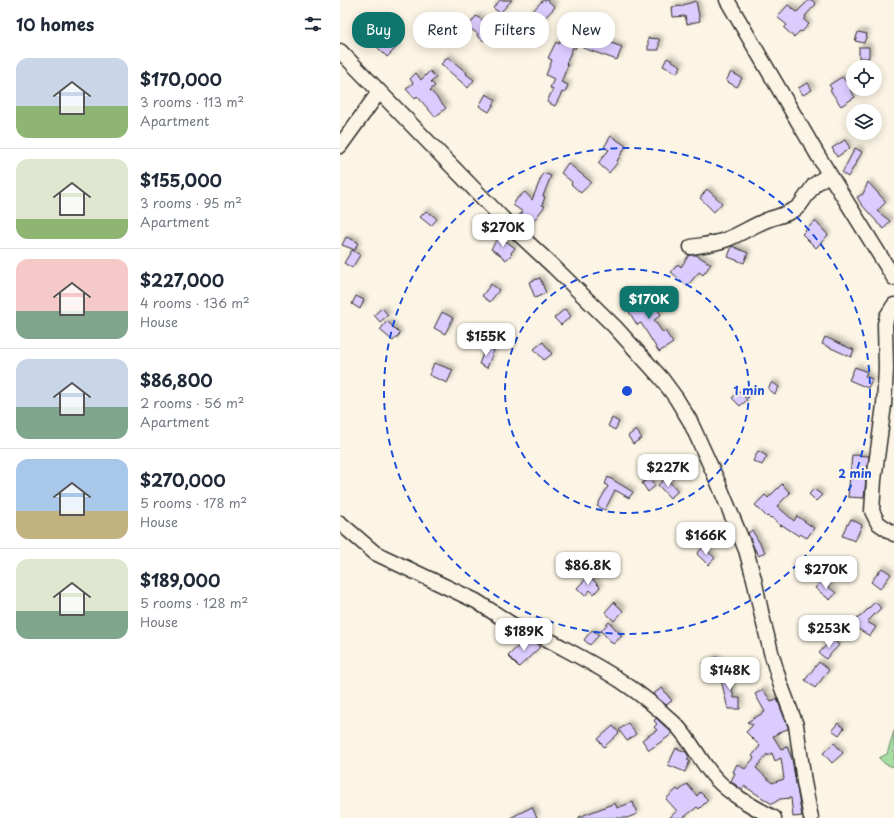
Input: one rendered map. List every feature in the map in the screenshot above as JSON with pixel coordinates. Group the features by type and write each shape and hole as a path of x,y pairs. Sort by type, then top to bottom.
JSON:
{"street":[{"path":"727,0 829,174 894,278"},
{"path":"340,51 509,225 615,327 662,379 687,415 717,480 746,550 771,652 780,683 796,726 811,818"},
{"path":"340,146 379,92"},
{"path":"691,247 725,240 766,220 791,211 800,206 814,185 829,174"},
{"path":"894,305 887,316 885,324 886,369 884,405 874,480 872,511 878,523 894,534"},
{"path":"340,522 375,553 476,601 499,615 510,624 520,629 536,633 622,682 661,712 682,732 717,780 734,794 774,818"}],"green space":[{"path":"894,731 894,767 885,764 879,758 887,754"}],"building":[{"path":"500,0 512,0 501,12 493,8"},
{"path":"543,0 547,0 555,7 549,13 549,12 532,12"},
{"path":"809,0 812,0 816,4 805,16 806,18 804,20 809,24 802,32 800,31 794,37 784,28 787,25 777,17 788,5 797,12"},
{"path":"696,1 700,21 687,24 685,16 673,17 672,7 683,6"},
{"path":"476,16 480,19 480,38 477,36 478,34 472,30 472,22"},
{"path":"858,32 867,34 864,43 855,41"},
{"path":"648,38 659,39 659,50 648,50"},
{"path":"556,42 557,48 573,48 561,82 568,85 565,93 562,92 555,106 547,102 553,89 550,88 554,79 546,75 552,60 548,58"},
{"path":"615,44 622,47 617,60 583,48 615,48"},
{"path":"859,47 869,47 869,58 859,58"},
{"path":"378,48 396,48 387,57"},
{"path":"448,57 474,80 468,88 441,64"},
{"path":"667,58 681,66 677,73 663,66"},
{"path":"430,71 436,78 431,82 435,86 430,90 446,108 435,117 417,96 415,99 406,89 413,83 410,79 416,73 421,80"},
{"path":"731,72 742,78 737,87 726,81"},
{"path":"842,77 846,82 846,96 855,97 841,106 830,90 832,89 829,85"},
{"path":"808,83 812,90 803,95 798,88"},
{"path":"486,94 496,100 489,112 479,106"},
{"path":"611,136 626,146 617,161 618,162 609,173 598,163 609,150 604,147"},
{"path":"845,140 850,148 837,157 832,148"},
{"path":"855,148 862,152 848,177 842,173"},
{"path":"568,163 591,182 581,193 571,184 572,182 561,173"},
{"path":"543,173 551,176 543,196 545,197 542,205 545,206 527,229 515,219 523,212 513,205 518,197 525,192 532,200"},
{"path":"868,182 886,202 877,211 890,221 884,229 877,223 857,197 863,194"},
{"path":"707,189 722,203 714,212 700,198"},
{"path":"426,211 437,219 431,226 420,217"},
{"path":"492,221 500,230 494,236 485,227"},
{"path":"815,221 828,235 816,248 802,234"},
{"path":"499,236 515,248 506,260 491,249"},
{"path":"346,237 358,242 355,250 342,245"},
{"path":"732,246 748,253 744,263 728,257"},
{"path":"352,250 360,255 352,268 344,263"},
{"path":"689,255 696,255 711,264 703,275 699,272 687,286 671,272 678,264 681,267"},
{"path":"540,278 546,293 535,298 529,282"},
{"path":"491,284 499,290 490,302 482,296"},
{"path":"647,291 661,315 654,320 663,333 665,331 673,343 659,352 641,323 637,325 625,305"},
{"path":"356,296 364,300 360,309 352,304"},
{"path":"382,308 388,315 380,322 374,315"},
{"path":"565,309 571,316 561,325 554,318"},
{"path":"442,312 453,318 445,334 434,328"},
{"path":"387,321 400,334 393,341 380,330"},
{"path":"825,337 854,350 851,357 822,344"},
{"path":"543,342 552,354 544,360 534,349"},
{"path":"486,346 494,350 487,368 479,364"},
{"path":"434,363 453,370 447,383 429,375"},
{"path":"855,367 867,372 865,376 872,379 868,388 849,380"},
{"path":"772,382 779,387 775,394 768,389"},
{"path":"739,391 747,400 740,406 732,398"},
{"path":"612,418 619,422 615,430 608,426"},
{"path":"636,430 642,438 633,444 628,436"},
{"path":"758,451 767,456 762,465 753,461"},
{"path":"852,455 869,456 864,498 848,497"},
{"path":"608,477 633,492 629,498 615,490 605,510 597,506 608,486 605,484"},
{"path":"649,478 655,486 648,492 642,483"},
{"path":"666,478 678,491 670,498 658,485"},
{"path":"782,484 790,493 777,506 794,521 797,516 814,528 807,538 800,534 799,536 782,525 781,526 771,517 767,517 755,505 765,495 768,498"},
{"path":"814,489 822,495 816,501 809,494"},
{"path":"851,519 862,525 855,541 842,536"},
{"path":"752,530 765,552 759,556 748,533"},
{"path":"703,547 715,558 708,565 697,554"},
{"path":"882,568 891,574 880,589 871,582"},
{"path":"589,576 600,587 594,594 590,590 585,596 577,588"},
{"path":"821,581 836,593 830,600 815,588"},
{"path":"614,602 623,611 614,621 605,612"},
{"path":"875,602 881,608 867,622 876,627 870,636 853,626 858,617 860,617"},
{"path":"609,622 622,636 613,644 601,631"},
{"path":"592,630 599,635 590,645 584,640"},
{"path":"526,639 533,641 540,647 519,667 508,656"},
{"path":"832,639 839,645 826,659 819,653"},
{"path":"717,657 722,668 709,674 703,663"},
{"path":"819,662 829,670 815,688 805,680"},
{"path":"733,671 736,680 730,682 734,698 740,698 740,709 728,709 719,677"},
{"path":"662,688 672,701 666,705 653,694"},
{"path":"763,690 771,701 777,699 788,727 788,729 773,736 781,749 787,747 792,759 802,816 793,817 791,798 780,799 772,804 744,786 742,790 731,781 737,764 745,769 754,758 752,756 760,746 746,732 753,725 747,722 765,712 755,694","holes":["772,753 775,761 781,758 784,779 772,783 756,768 767,754 768,756"]},
{"path":"656,718 672,733 649,750 642,740 657,730 654,727 657,724 654,721"},
{"path":"628,723 636,734 627,741 619,730"},
{"path":"838,723 844,728 839,735 832,730"},
{"path":"613,726 619,733 604,747 598,739"},
{"path":"834,743 843,753 832,763 823,753"},
{"path":"676,748 686,752 689,757 687,760 690,761 685,772 668,765"},
{"path":"687,784 697,796 700,792 708,800 699,809 697,807 683,818 669,818 677,811 666,799 677,789 679,791"},
{"path":"633,802 637,814 627,818 579,818 615,803 617,808"},
{"path":"532,807 537,818 510,818"}]}
